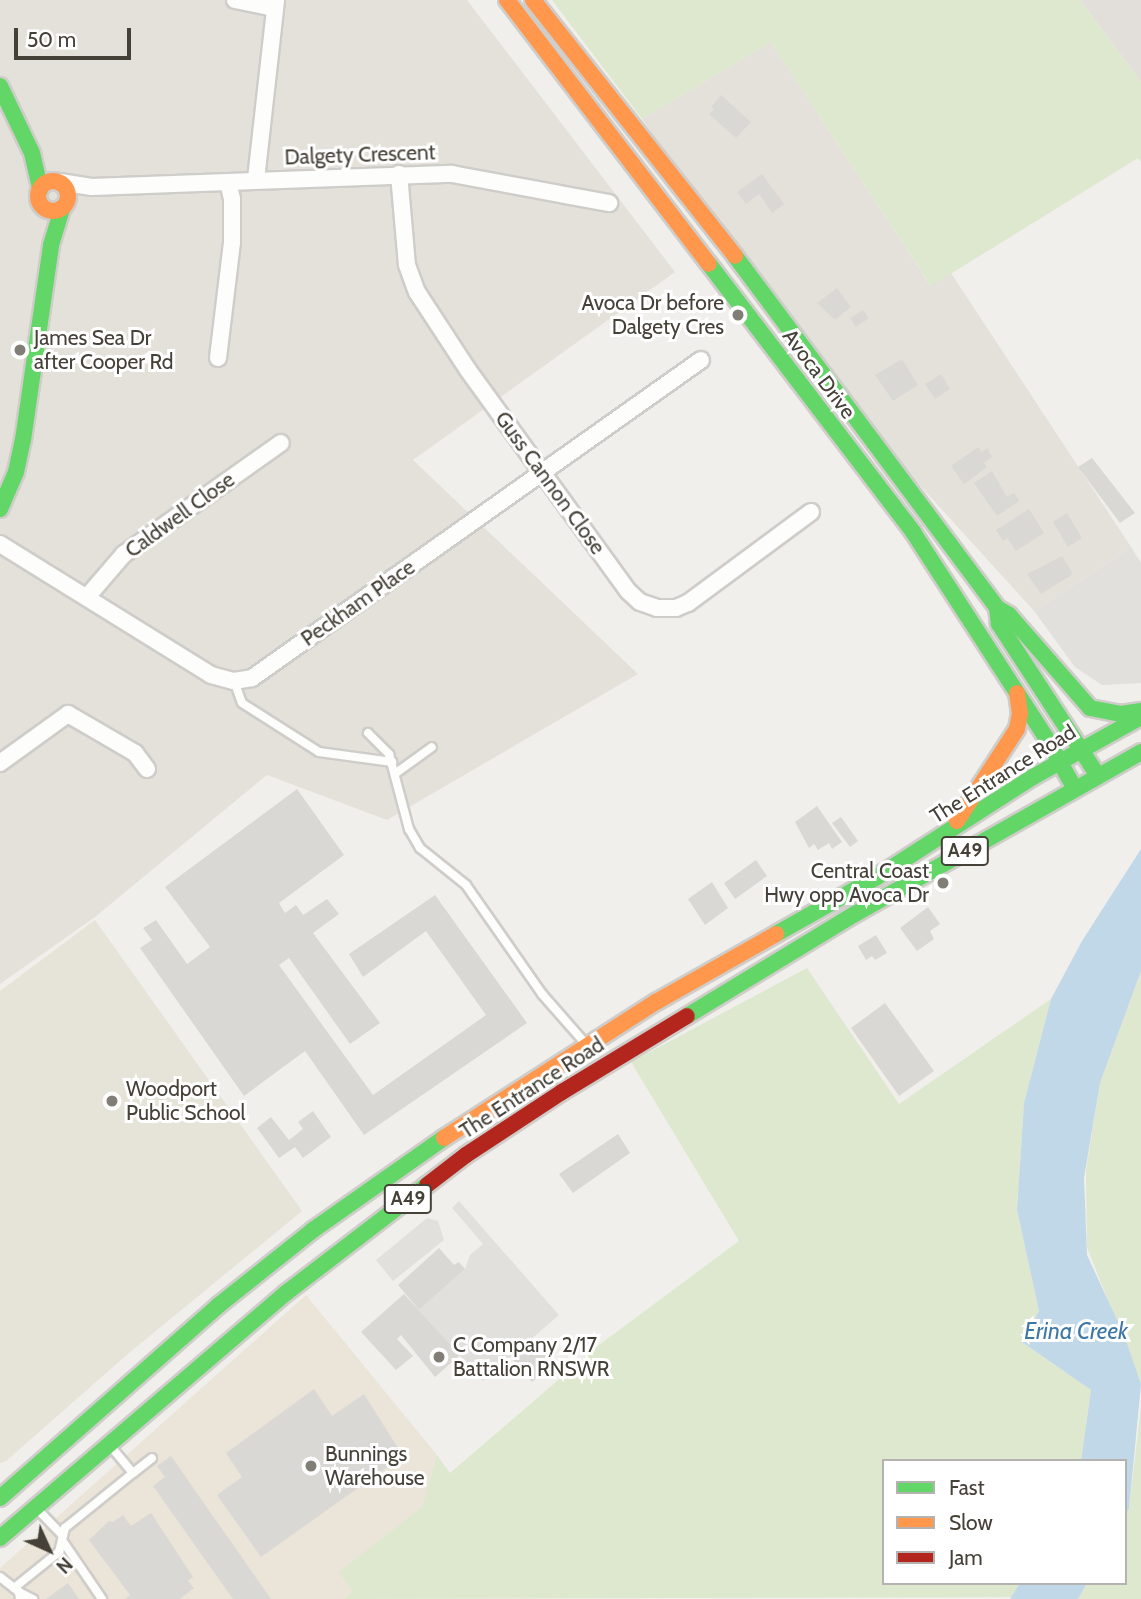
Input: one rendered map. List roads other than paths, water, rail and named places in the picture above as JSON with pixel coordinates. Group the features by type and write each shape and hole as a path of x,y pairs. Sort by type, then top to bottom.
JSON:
{"main road":[{"name":"Avoca Drive","path":"508,0 913,532 1017,693 1075,789"},
{"name":"Avoca Drive","path":"533,0 761,289 997,608 999,624 1098,776"},
{"path":"0,86 51,184 67,188 58,206 51,245 23,440 16,472 0,509"},
{"path":"51,184 40,203 58,206"},
{"path":"997,608 1009,615 1090,708 1121,714 1141,711"},
{"path":"950,832 1017,729 1020,715 1017,693"},
{"name":"The Entrance Road","path":"0,1499 219,1305 313,1230 452,1133 656,1002 950,832 1060,762 1141,718"},
{"name":"The Entrance Road","path":"0,1538 286,1293 466,1156 669,1026 855,914 1141,752"}],"street":[{"path":"235,0 275,4 256,179"},
{"name":"Guss Cannon Close","path":"399,174 407,265 417,292 442,333 628,591 640,602 657,607 676,608 688,603 811,512"},
{"name":"Dalgety Crescent","path":"51,184 111,187 256,179 452,174 609,203"},
{"path":"218,358 232,242 232,199 228,182"},
{"name":"Dalgety Crescent","path":"58,206 78,194 111,187"},
{"name":"Peckham Place","path":"234,681 252,678 701,360"},
{"name":"Caldwell Close","path":"88,597 124,554 281,443"},
{"path":"0,544 211,675 234,681"},
{"path":"0,763 68,714 135,754 147,769"}],"lane":[{"path":"234,681 242,704 319,752 392,762"},
{"path":"368,733 389,754 406,817 420,848 466,886 542,994 587,1046"},
{"path":"396,773 432,747"},
{"path":"109,1445 133,1473"},
{"path":"18,1593 59,1552 65,1528 152,1458"},
{"path":"36,1507 63,1539 102,1599"},
{"path":"0,1577 18,1593 33,1599"}],"water":[{"name":"Erina Creek","path":"1141,849 1141,971 1100,1083 1084,1178 1087,1255 1124,1335 1141,1384 1127,1512 1127,1459 1081,1459 1091,1390 1022,1342 1039,1311 1017,1210 1024,1103 1051,999 1082,941"},
{"path":"1019,1585 1086,1585 1078,1599 1010,1599"}],"place":[{"name":"Avoca Dr before Dalgety Cres","path":"738,315"},
{"name":"James Sea Dr after Cooper Rd","path":"20,350"},
{"name":"Central Coast Hwy opp Avoca Dr","path":"943,883"},
{"name":"Woodport Public School","path":"112,1101"},
{"name":"C Company 2/17 Battalion RNSWR","path":"439,1357"},
{"name":"Bunnings Warehouse","path":"311,1466"}]}
